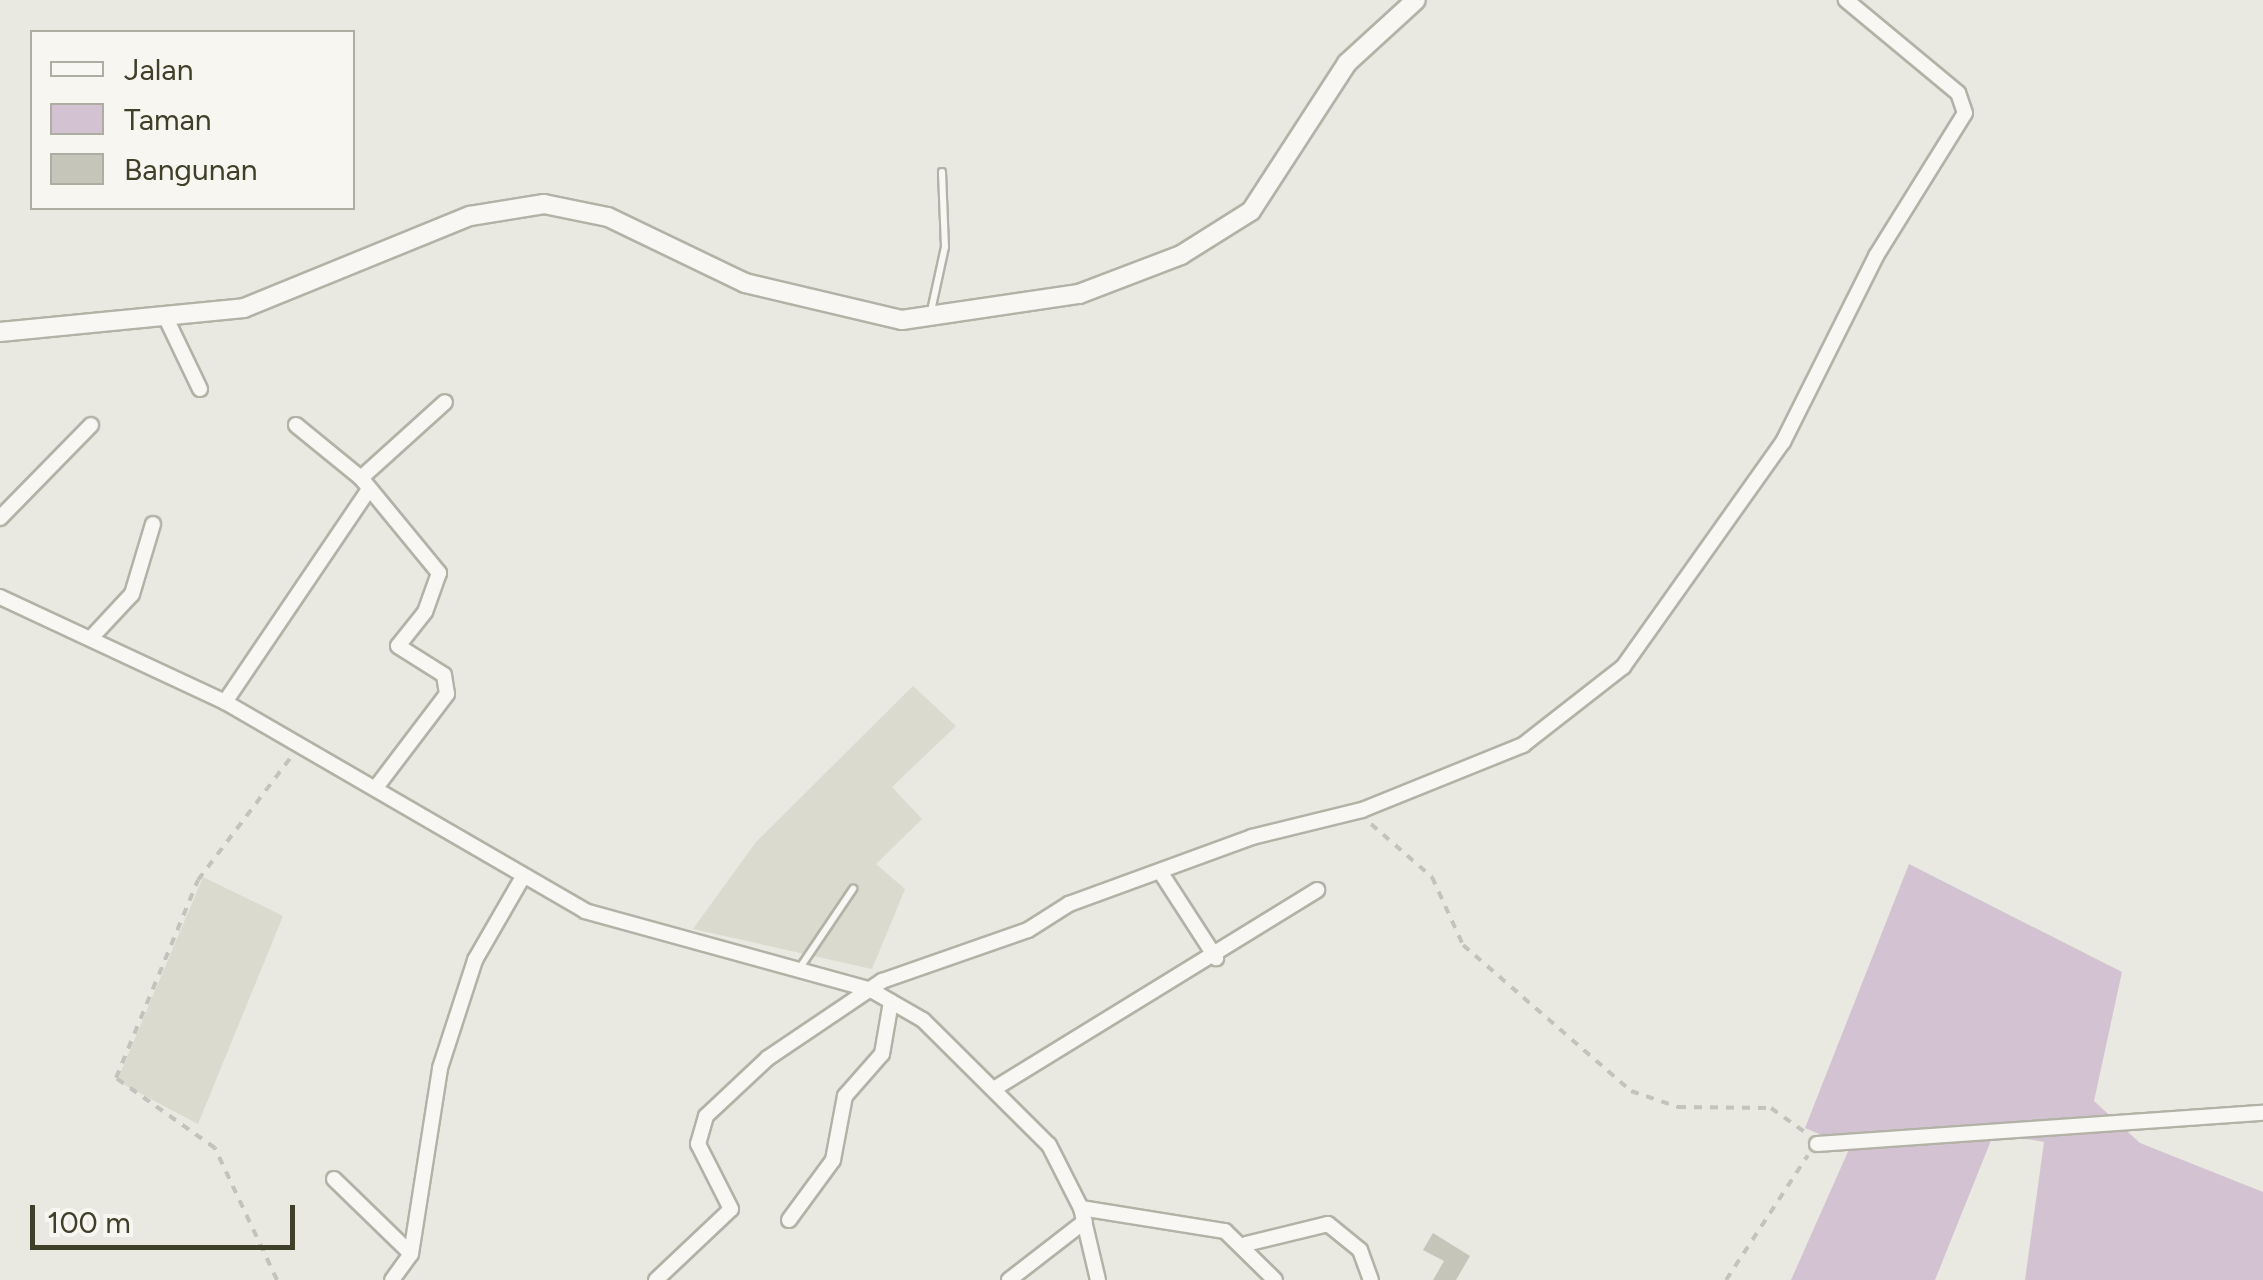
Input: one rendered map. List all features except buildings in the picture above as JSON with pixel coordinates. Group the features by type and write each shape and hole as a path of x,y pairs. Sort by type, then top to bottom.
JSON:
{"street":[{"path":"0,332 278,300 470,216 544,204 608,217 745,284 928,322 1079,294 1216,237 1274,182 1347,63 1416,0"},
{"path":"656,1280 731,1208 698,1144 706,1116 768,1058 871,990 1028,930 1069,904 1163,876 1252,837 1362,810 1524,745 1588,698 1635,652 1783,442 1876,256 1965,113 1958,93 1846,0"},
{"path":"165,316 200,390"},
{"path":"225,702 365,483 445,402"},
{"path":"0,518 91,424"},
{"path":"296,426 365,483 437,566 426,612 398,646 449,684 374,789"},
{"path":"91,638 132,594 153,524"},
{"path":"0,598 225,702 524,877 626,928 799,969 871,990 891,1002 997,1087 1049,1146 1083,1214 1098,1280"},
{"path":"1163,876 1216,958"},
{"path":"392,1280 410,1254 440,1068 474,960 524,877"},
{"path":"997,1087 1216,958 1318,890"},
{"path":"789,1220 840,1146 846,1096 882,1054 891,1002"},
{"path":"1817,1144 2263,1113"},
{"path":"334,1179 410,1254"},
{"path":"1009,1280 1083,1214 1224,1230 1246,1244 1275,1280"},
{"path":"1246,1244 1328,1224 1360,1250 1370,1280"}],"lane":[{"path":"928,322 945,247 942,172"},
{"path":"799,969 853,889"}],"path":[{"path":"277,1280 215,1148 116,1078 198,880 301,746"},
{"path":"1362,810 1386,845 1432,877 1463,944 1631,1091 1678,1108 1771,1108 1817,1144 1726,1280"}],"shaded area":[{"path":"913,686 956,726 892,787 922,819 876,864 905,889 872,969 693,929 756,842"},
{"path":"203,877 283,916 198,1124 117,1081"}],"green space":[{"path":"1909,864 2122,972 2094,1101 2140,1143 2263,1192 2263,1280 2025,1280 2044,1142 1994,1133 1935,1280 1791,1280 1850,1147 1805,1128"}]}
